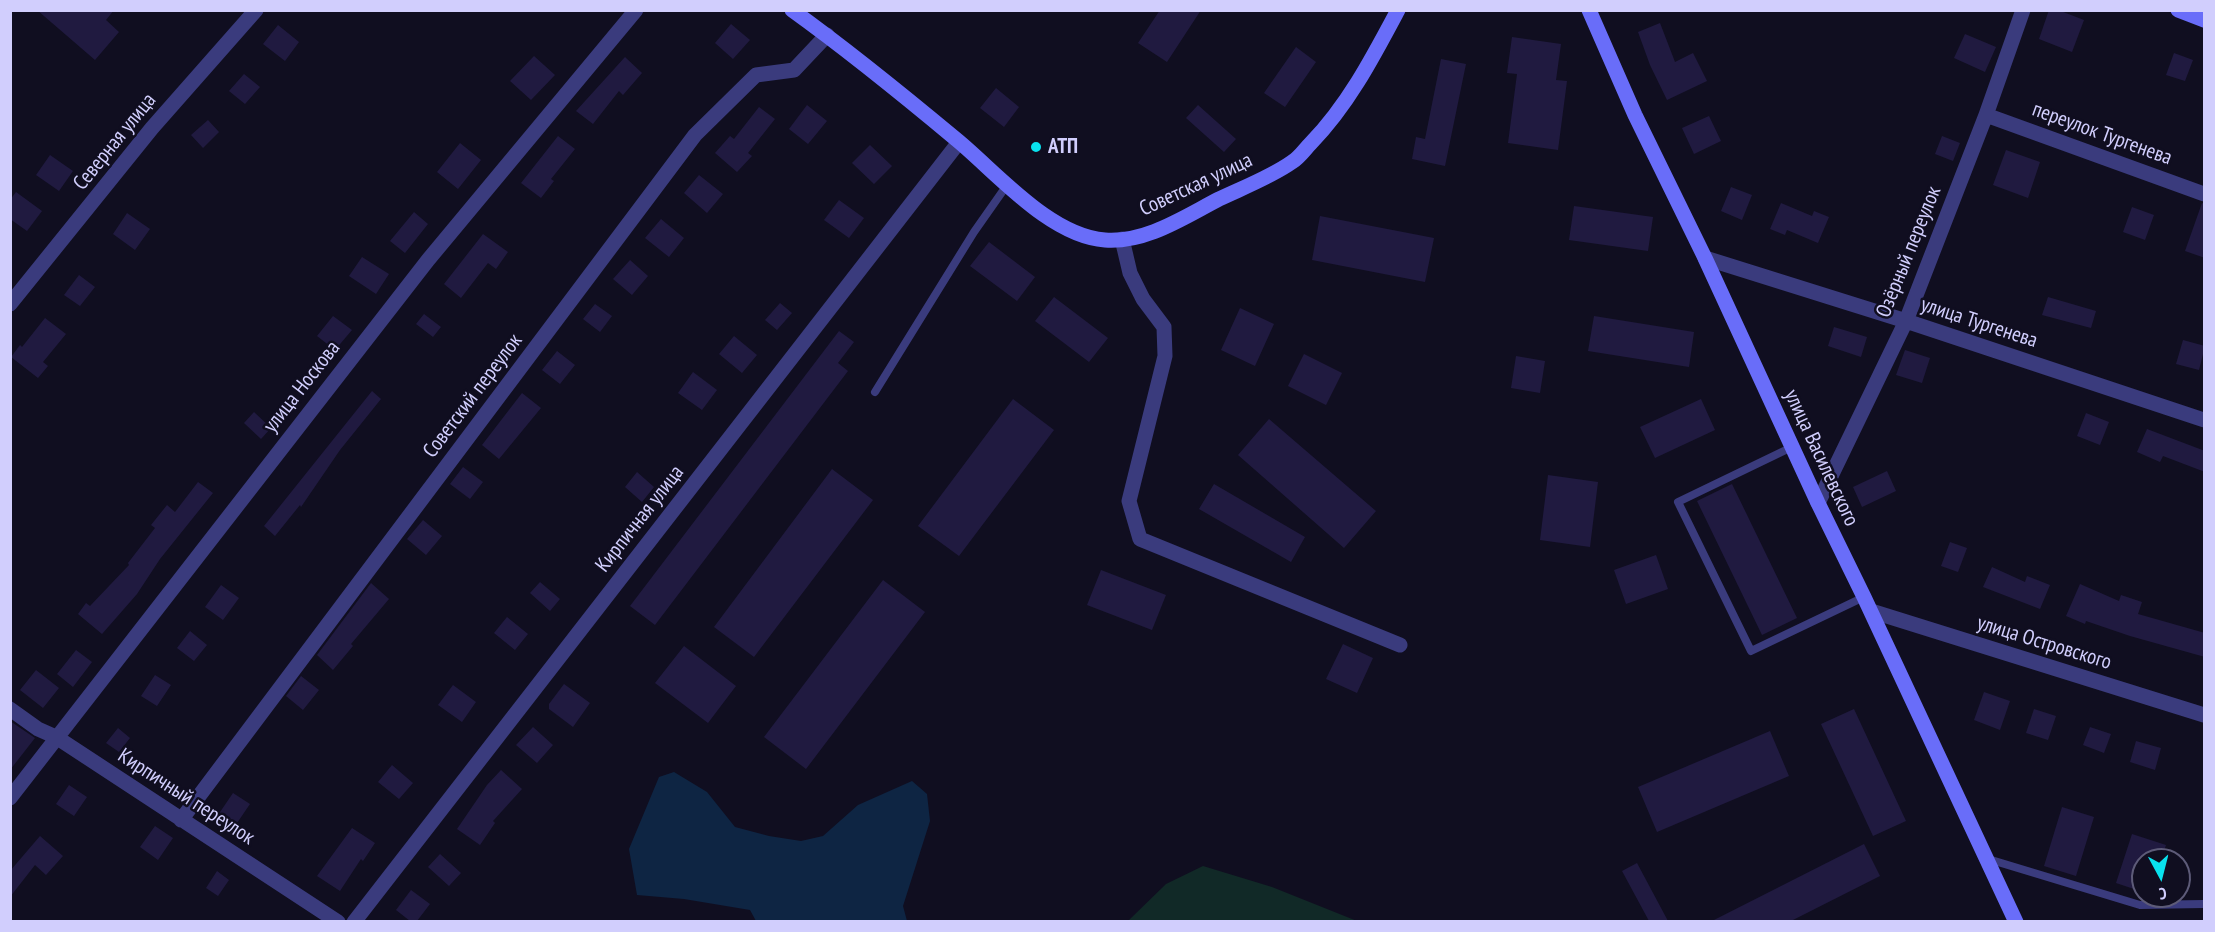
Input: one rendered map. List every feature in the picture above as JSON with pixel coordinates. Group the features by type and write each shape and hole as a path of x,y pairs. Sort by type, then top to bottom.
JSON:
{"main road":[{"name":"Советская улица","path":"792,10 827,35 959,142 1006,185 1049,218 1087,237 1122,240 1165,226 1293,162 1331,123 1372,58 1398,10"},
{"name":"улица Василевского","path":"1589,10 1635,115 1705,258 2016,921"},
{"path":"2178,10 2205,20"}],"street":[{"name":"Северная улица","path":"10,304 152,128 256,10"},
{"name":"улица Носкова","path":"10,798 428,260 636,10"},
{"name":"Озёрный переулок","path":"1818,503 1906,321 1986,115 2023,10"},
{"name":"Советский переулок","path":"181,820 695,135 756,75 794,70 827,35"},
{"name":"переулок Тургенева","path":"1986,115 2205,194"},
{"name":"Кирпичная улица","path":"354,921 959,142"},
{"path":"1122,240 1130,273 1143,298 1164,327 1165,356 1129,501 1140,539 1400,645"},
{"name":"улица Тургенева","path":"1705,258 1906,321 2205,420"},
{"name":"улица Островского","path":"1867,604 2205,715"},
{"name":"Кирпичный переулок","path":"10,709 338,921"}],"lane":[{"path":"875,392 1006,185"},
{"path":"1792,447 1678,502 1751,651 1867,604"},
{"path":"1988,859 2140,905 2205,904"}],"green space":[{"path":"1203,866 1272,887 1357,921 1128,921 1166,884"}],"water":[{"path":"674,772 707,792 735,827 801,841 823,836 858,805 912,781 927,794 930,821 903,906 907,921 756,921 750,910 684,899 637,895 629,849 659,777"}],"building":[{"path":"37,10 114,10 106,20 119,32 95,60"},
{"path":"1160,10 1201,10 1167,62 1138,43"},
{"path":"2049,10 2058,10 2084,20 2072,52 2039,39"},
{"path":"1660,23 1675,62 1693,53 1707,81 1667,100 1650,65 1638,32"},
{"path":"731,24 750,40 733,59 715,43"},
{"path":"278,25 299,42 285,61 263,44"},
{"path":"1965,34 1996,47 1985,72 1954,58"},
{"path":"1512,37 1561,44 1556,80 1567,81 1558,150 1508,143 1517,74 1507,73"},
{"path":"1296,47 1316,62 1285,107 1264,93"},
{"path":"2174,53 2193,60 2185,81 2166,75"},
{"path":"534,56 555,75 531,100 510,81"},
{"path":"625,57 642,73 623,95 619,91 593,124 576,111"},
{"path":"1441,59 1466,64 1445,166 1412,159 1416,137 1425,139"},
{"path":"244,74 260,87 245,104 229,91"},
{"path":"996,88 1019,107 1004,127 980,108"},
{"path":"807,105 827,121 808,144 789,129"},
{"path":"1198,105 1236,139 1224,152 1186,118"},
{"path":"759,107 775,119 748,153 752,156 737,172 715,153 730,136 734,139"},
{"path":"1709,116 1721,141 1694,154 1682,128"},
{"path":"208,120 219,132 203,148 191,135"},
{"path":"558,136 575,149 551,179 554,181 541,198 521,183"},
{"path":"1942,136 1960,143 1953,161 1935,154"},
{"path":"460,143 481,160 458,189 437,172"},
{"path":"870,145 892,166 874,184 852,163"},
{"path":"2006,150 2040,162 2028,198 1993,185"},
{"path":"50,155 73,171 59,191 36,175"},
{"path":"699,175 723,194 707,213 684,193"},
{"path":"1731,187 1752,195 1742,220 1721,211"},
{"path":"16,192 42,211 27,231 10,219 10,200"},
{"path":"839,200 864,218 849,238 824,220"},
{"path":"1781,203 1812,216 1814,211 1829,217 1818,243 1787,230 1785,235 1770,229"},
{"path":"2202,203 2205,204 2205,258 2185,251"},
{"path":"1574,206 1653,217 1648,251 1569,240"},
{"path":"2132,207 2154,215 2145,240 2123,232"},
{"path":"414,212 428,224 405,253 390,241"},
{"path":"127,213 150,229 135,250 113,234"},
{"path":"1320,216 1434,238 1425,282 1312,260"},
{"path":"661,219 684,238 669,257 645,238"},
{"path":"483,234 508,252 496,269 488,263 461,298 444,284"},
{"path":"989,242 1035,277 1017,301 970,266"},
{"path":"362,257 389,274 376,294 349,276"},
{"path":"630,260 648,276 632,295 613,279"},
{"path":"79,275 95,287 80,306 64,295"},
{"path":"1054,297 1108,338 1089,362 1035,321"},
{"path":"2048,297 2096,311 2091,328 2042,315"},
{"path":"780,303 792,313 777,330 765,320"},
{"path":"595,304 612,316 600,332 583,319"},
{"path":"1240,308 1274,324 1255,366 1221,350"},
{"path":"424,314 441,327 433,337 416,324"},
{"path":"333,316 352,330 335,350 317,336"},
{"path":"1594,316 1694,332 1689,367 1588,351"},
{"path":"45,318 66,334 43,362 48,366 38,378 11,357"},
{"path":"1834,327 1867,337 1861,357 1828,346"},
{"path":"839,331 854,342 838,363 848,371 655,625 630,606"},
{"path":"734,336 757,355 742,373 719,354"},
{"path":"2183,340 2205,346 2199,370 2176,364"},
{"path":"1905,350 1930,358 1922,383 1896,375"},
{"path":"557,351 575,365 560,384 542,370"},
{"path":"1304,354 1342,373 1326,405 1288,386"},
{"path":"1516,356 1545,361 1540,393 1511,388"},
{"path":"693,372 717,390 702,410 678,393"},
{"path":"372,391 381,399 340,450 301,507 300,505 275,536 264,526"},
{"path":"522,393 541,408 499,459 482,445"},
{"path":"1013,399 1054,430 959,556 918,526"},
{"path":"1701,399 1715,430 1655,458 1640,427"},
{"path":"254,412 271,428 261,439 244,423"},
{"path":"2086,413 2109,422 2100,445 2077,436"},
{"path":"1269,419 1376,511 1344,548 1238,455"},
{"path":"2147,429 2205,451 2205,472 2163,456 2160,462 2137,452"},
{"path":"463,467 483,482 470,499 450,484"},
{"path":"832,469 873,500 754,657 714,627"},
{"path":"1887,471 1896,491 1862,507 1853,487"},
{"path":"637,472 654,487 642,502 625,487"},
{"path":"1548,475 1598,482 1590,547 1540,540"},
{"path":"198,482 213,493 160,559 137,594 102,634 78,614 86,603 90,606 129,565 128,563 155,528 151,525 167,505 175,512"},
{"path":"1214,484 1305,537 1291,562 1199,509"},
{"path":"1732,484 1797,618 1762,635 1697,501"},
{"path":"423,520 442,536 426,555 407,539"},
{"path":"1950,542 1967,548 1958,572 1941,566"},
{"path":"1656,555 1668,589 1626,604 1614,570"},
{"path":"1992,567 2025,582 2027,576 2050,585 2040,609 1983,587"},
{"path":"1101,570 1166,595 1152,630 1087,605"},
{"path":"883,580 925,612 806,769 764,737"},
{"path":"540,582 560,599 550,611 530,593"},
{"path":"371,583 389,599 351,644 353,646 333,670 317,655"},
{"path":"2080,584 2119,601 2121,595 2142,602 2138,614 2205,633 2205,657 2086,621 2085,624 2066,616"},
{"path":"221,585 239,598 223,620 205,607"},
{"path":"507,617 528,634 515,650 494,633"},
{"path":"190,631 207,645 194,661 177,648"},
{"path":"1343,644 1373,658 1357,693 1326,679"},
{"path":"684,646 736,686 708,723 655,683"},
{"path":"76,650 92,662 73,687 57,674"},
{"path":"36,670 59,688 43,708 20,690"},
{"path":"155,675 171,685 157,706 141,696"},
{"path":"301,676 319,690 303,710 286,696"},
{"path":"564,684 590,703 573,727 549,709 549,704"},
{"path":"453,685 476,702 462,722 438,705"},
{"path":"1984,692 2010,701 2000,730 1974,720"},
{"path":"1854,709 1906,821 1873,836 1821,724"},
{"path":"2034,709 2056,716 2048,740 2026,733"},
{"path":"10,721 35,738 10,770"},
{"path":"533,727 553,745 537,763 516,745"},
{"path":"2090,727 2111,734 2104,753 2083,745"},
{"path":"118,728 130,738 119,752 106,743"},
{"path":"1770,731 1789,776 1657,832 1638,787"},
{"path":"2136,741 2161,748 2155,770 2130,762"},
{"path":"392,765 413,783 399,799 378,782"},
{"path":"501,770 522,789 493,821 495,823 480,845 457,829 487,785"},
{"path":"69,785 87,797 74,816 56,804"},
{"path":"233,793 250,804 235,826 218,815"},
{"path":"2062,807 2094,817 2076,876 2044,866"},
{"path":"155,826 173,838 158,860 140,847"},
{"path":"352,828 375,843 363,861 361,859 340,891 317,876"},
{"path":"2132,834 2166,845 2165,848 2131,848 2131,888 2116,883"},
{"path":"40,836 63,856 46,875 35,865 10,897 10,871"},
{"path":"1864,844 1880,876 1791,921 1712,921"},
{"path":"440,854 461,873 449,886 428,867"},
{"path":"1637,863 1668,921 1649,921 1622,871"},
{"path":"217,871 229,880 218,896 206,888"},
{"path":"411,890 430,904 417,921 410,921 396,910"}],"place":[{"name":"АТП","path":"1036,147"}]}
